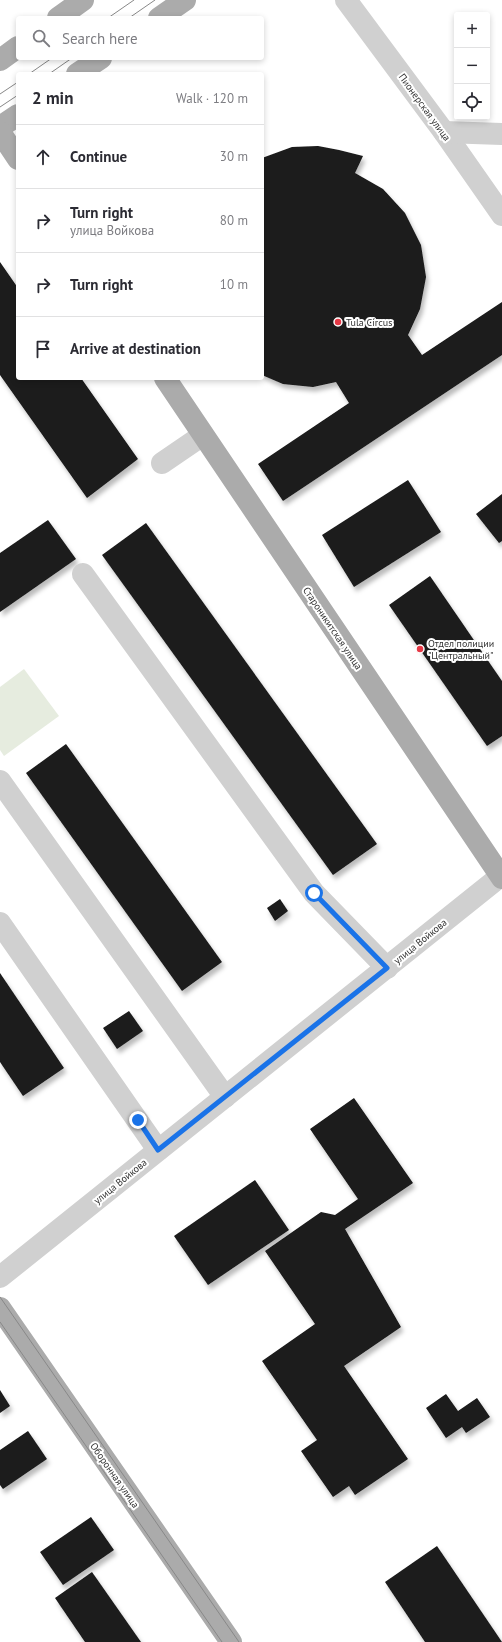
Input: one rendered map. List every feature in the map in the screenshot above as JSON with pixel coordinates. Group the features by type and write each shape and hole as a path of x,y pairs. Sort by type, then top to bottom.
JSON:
{"main road":[{"path":"61,16 83,0"},
{"path":"162,16 186,0"},
{"path":"0,60 16,48"},
{"path":"80,72 98,60"},
{"path":"0,127 16,116"},
{"path":"0,132 16,156"},
{"name":"Староникитская улица","path":"166,380 502,876"},
{"name":"Оборонная улица","path":"0,1308 231,1642"}],"street":[{"name":"Пионерская улица","path":"346,0 444,132 502,216"},
{"path":"444,132 502,134"},
{"path":"162,463 203,435"},
{"path":"83,574 314,893 387,968"},
{"path":"0,781 225,1097"},
{"name":"улица Войкова","path":"0,1277 502,876"},
{"path":"0,923 158,1150"}],"shaded area":[{"path":"24,669 59,716 4,756 0,750 0,687"}],"building":[{"name":"Tula Circus","path":"318,146 363,156 355,173 383,189 405,213 421,245 426,277 420,309 408,335 422,355 502,302 502,355 283,501 258,464 349,403 336,382 313,387 283,384 264,376 264,157 292,147"},
{"path":"0,262 16,285 16,380 82,380 138,459 87,498 0,375"},
{"path":"408,480 441,532 354,587 322,535"},
{"path":"502,494 502,541 499,543 476,514"},
{"path":"48,520 76,559 0,612 0,553"},
{"path":"146,523 377,844 333,875 102,555"},
{"path":"430,576 502,681 502,736 487,746 389,605"},
{"path":"66,744 222,962 182,991 26,773"},
{"path":"280,899 288,911 275,921 267,908"},
{"path":"0,973 64,1068 23,1096 0,1062"},
{"path":"129,1011 143,1031 117,1049 103,1028"},
{"path":"354,1098 413,1183 345,1229 401,1327 344,1366 408,1459 355,1495 349,1486 333,1497 301,1451 317,1440 262,1361 315,1324 265,1251 321,1212 335,1215 358,1199 310,1129"},
{"path":"255,1180 289,1230 208,1285 174,1236"},
{"path":"0,1390 10,1406 0,1413"},
{"path":"446,1394 458,1411 477,1398 490,1417 466,1433 462,1427 446,1438 426,1408"},
{"path":"28,1431 47,1459 3,1489 0,1485 0,1450"},
{"path":"91,1517 114,1550 63,1585 40,1552"},
{"path":"437,1546 502,1642 425,1642 385,1582"},
{"path":"92,1572 141,1642 85,1642 55,1598"}],"tram line":[{"path":"111,16 134,0"},
{"path":"132,16 155,0"},
{"path":"32,72 49,60"},
{"path":"52,72 69,60"},
{"path":"0,94 16,83"},
{"path":"0,107 16,96"},
{"path":"0,1297 239,1642"},
{"path":"0,1322 222,1642"}],"place":[{"name":"Tula Circus","path":"338,322"},
{"name":"Отдел полиции \"Центральный\"","path":"420,649"}],"route":[{"path":"138,1120 158,1150 387,968 314,893"}]}
